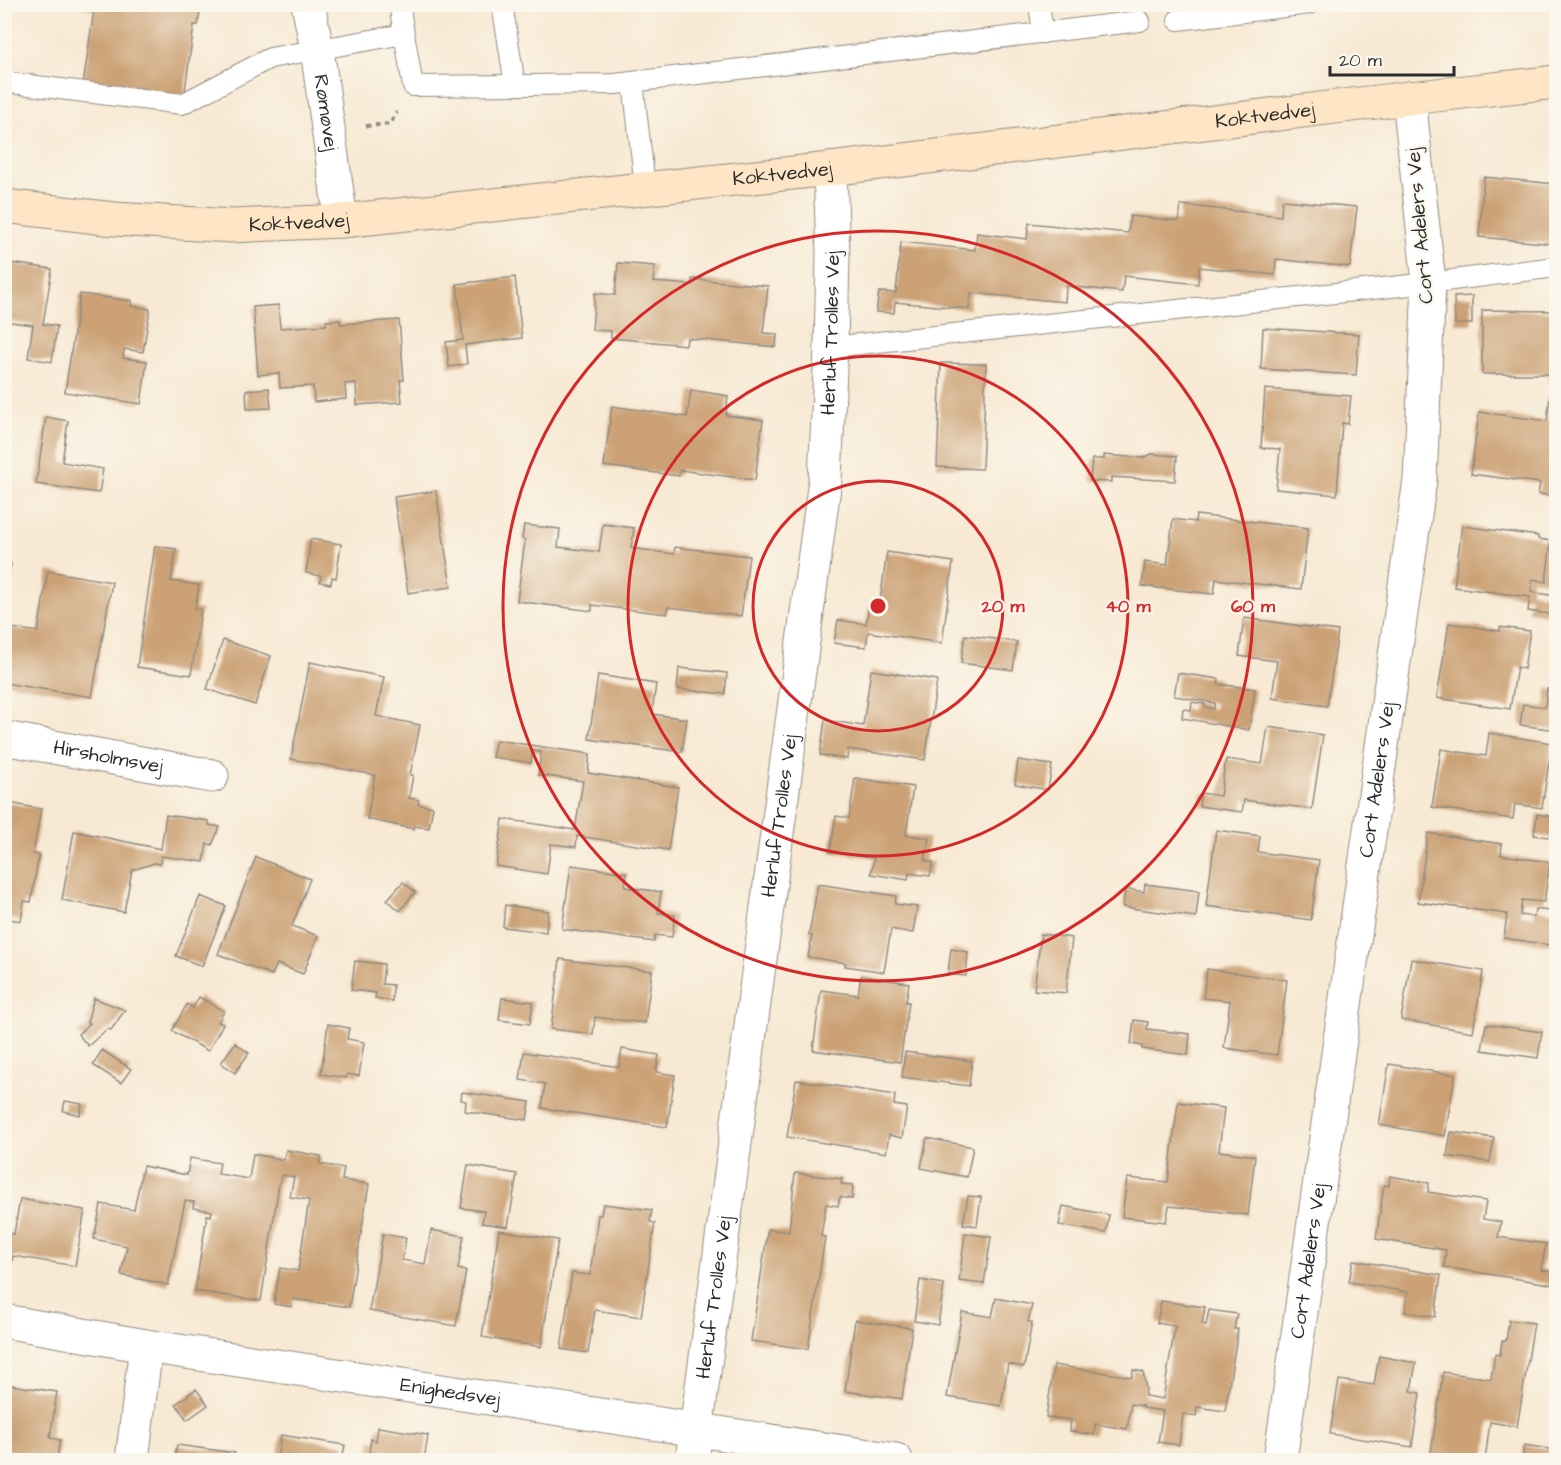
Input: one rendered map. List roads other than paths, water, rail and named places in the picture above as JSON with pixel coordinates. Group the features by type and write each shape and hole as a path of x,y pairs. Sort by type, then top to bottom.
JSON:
{"street":[{"name":"Rømøvej","path":"308,4 317,49 341,221"},
{"name":"Koktvedvej","path":"4,206 114,219 232,226 341,221 830,169 1557,82"},
{"name":"Cort Adelers Vej","path":"1280,1461 1420,480 1429,283 1409,98"},
{"name":"Herluf Trolles Vej","path":"694,1445 825,480 833,254 830,169"},
{"name":"Hirsholmsvej","path":"4,738 212,776"},
{"name":"Enighedsvej","path":"4,1321 694,1445 896,1461"},
{"path":"132,1461 146,1346"}],"lane":[{"path":"399,4 413,86 615,84 1140,21"},
{"path":"502,4 515,85"},
{"path":"1038,4 1043,33"},
{"path":"1178,20 1309,4"},
{"path":"4,82 182,105 270,58 404,34"},
{"path":"633,82 645,187"},
{"path":"831,347 1429,283 1557,267"}]}
